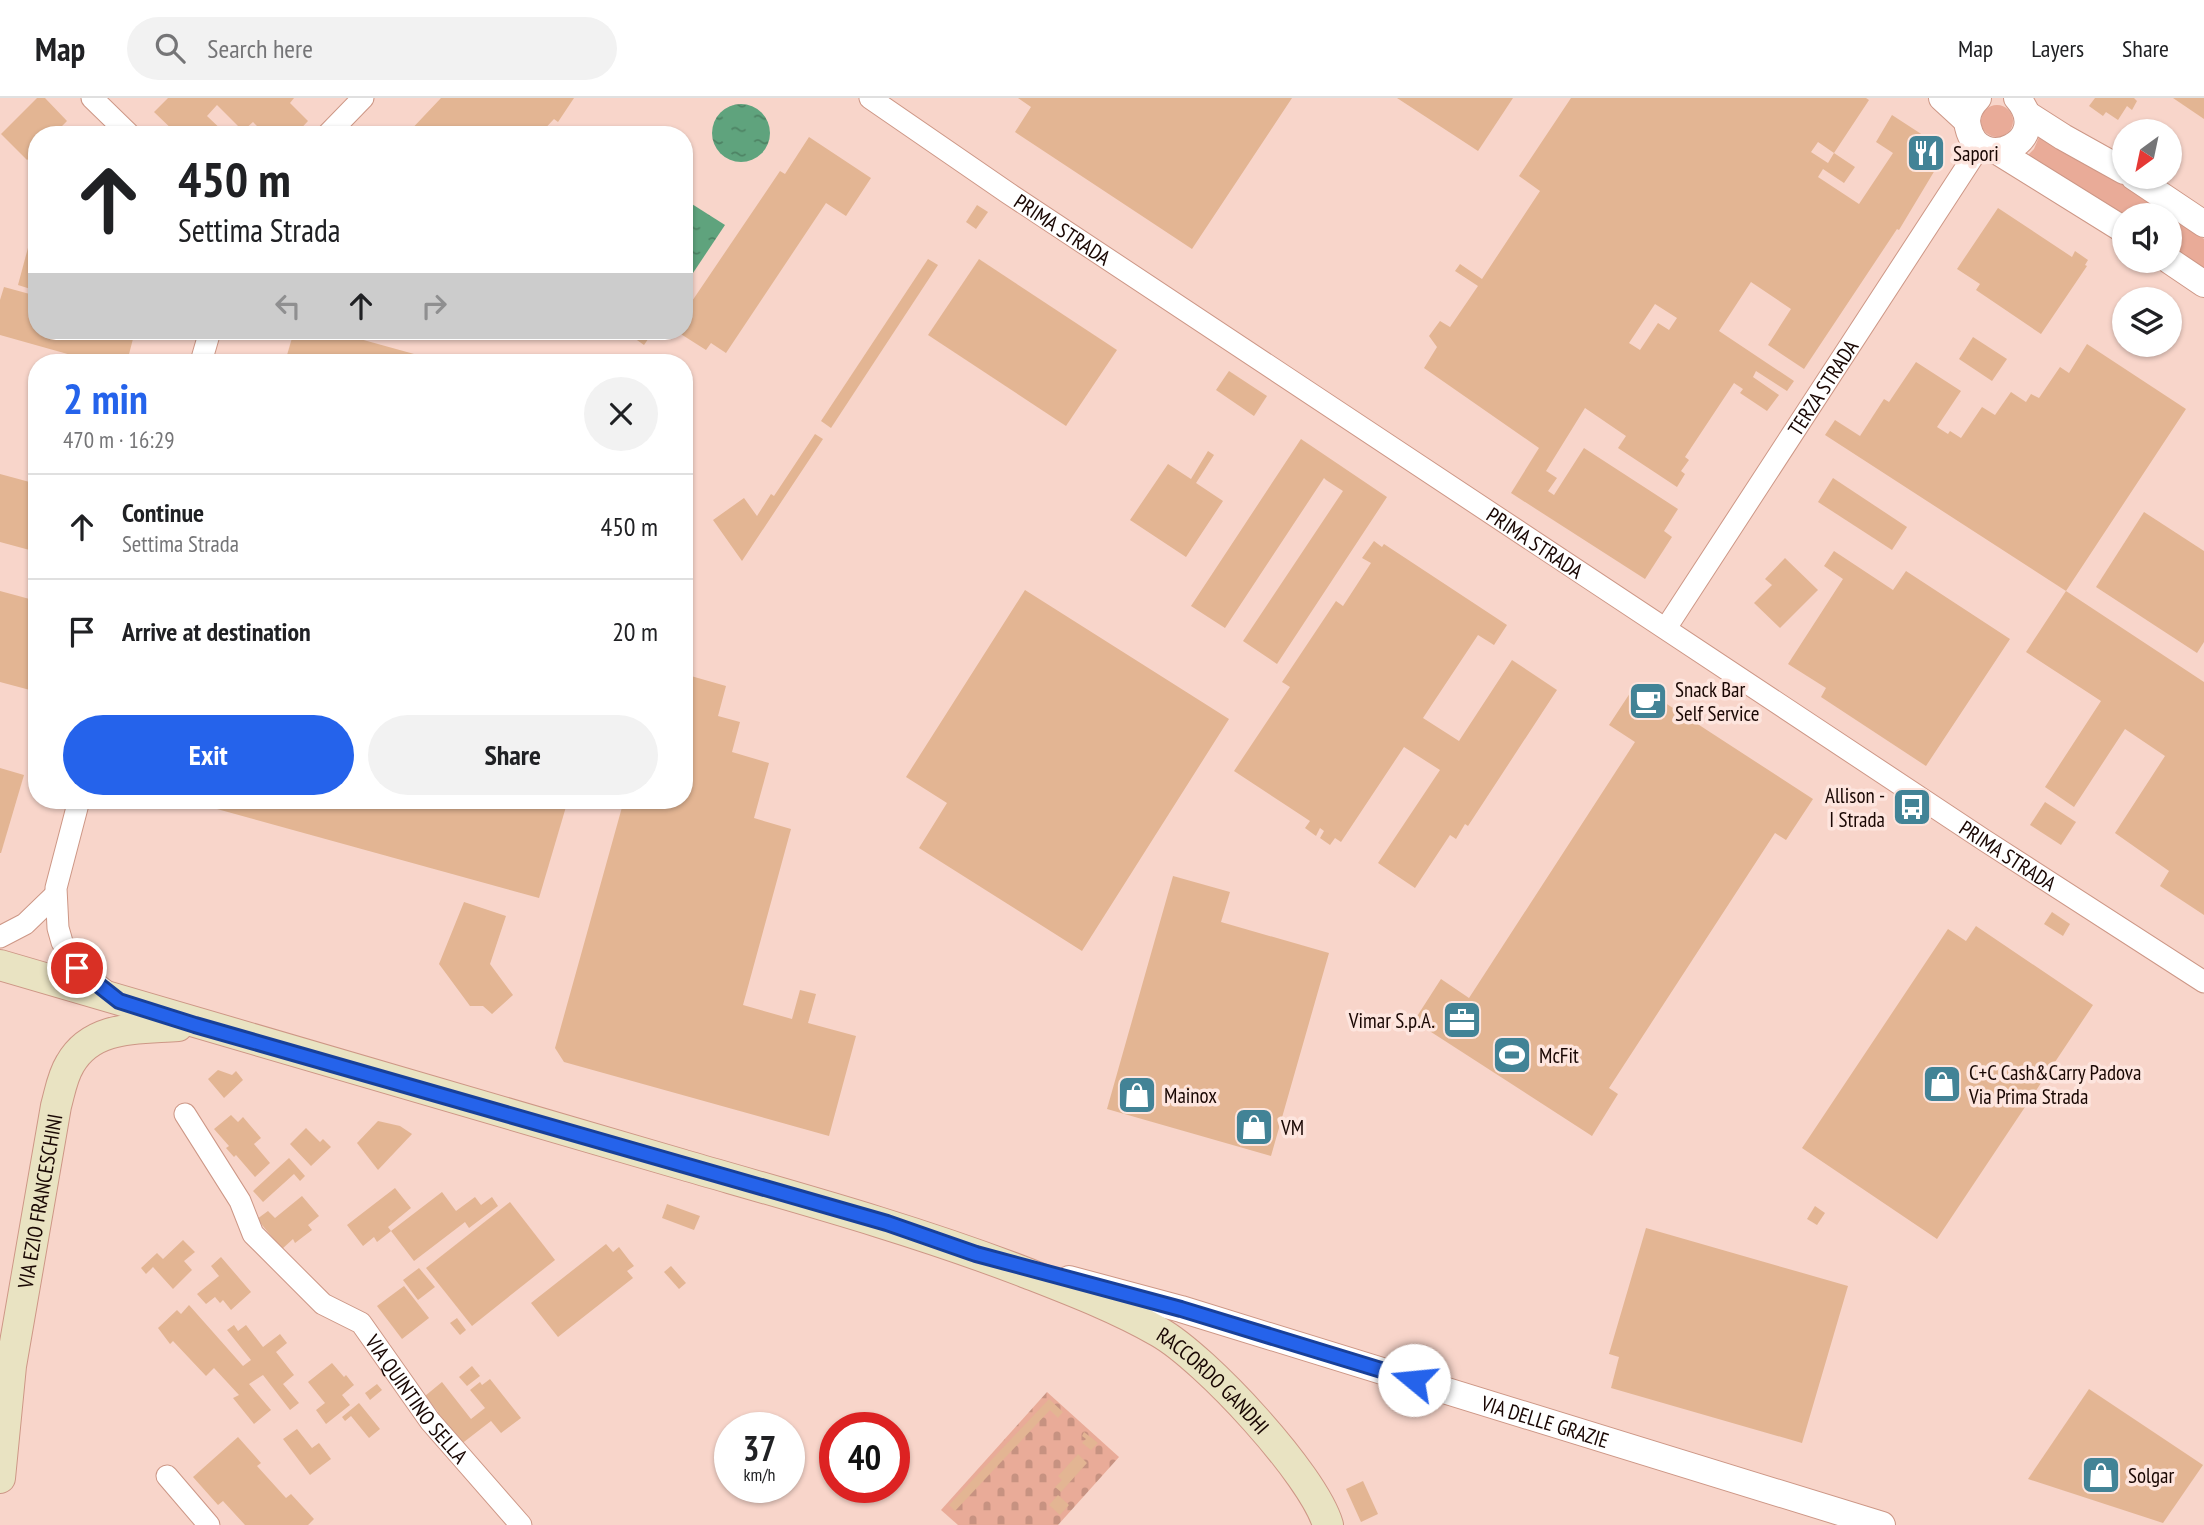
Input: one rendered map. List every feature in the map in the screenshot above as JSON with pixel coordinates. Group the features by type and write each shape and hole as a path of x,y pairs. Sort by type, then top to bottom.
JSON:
{"main road":[{"name":"VIA DELLE GRAZIE","path":"0,965 195,1025 887,1223 976,1254"},
{"name":"VIA EZIO FRANCESCHINI","path":"0,1478 13,1353 56,1106 65,1075 77,1054 86,1045 106,1034 195,1025"},
{"name":"RACCORDO GANDHI","path":"976,1254 1086,1295 1164,1335 1196,1360 1270,1436 1315,1496 1328,1525"}],"street":[{"path":"92,98 121,126"},
{"path":"336,126 363,98"},
{"name":"PRIMA STRADA","path":"870,98 1008,193 1984,840 2204,982"},
{"path":"1942,98 1972,110 1973,139 2112,223"},
{"path":"1988,148 2008,149 2018,144 2028,125 2022,106"},
{"path":"2022,106 2063,137 2112,164"},
{"name":"TERZA STRADA","path":"1666,628 1988,148"},
{"path":"2152,189 2204,224"},
{"path":"2182,269 2204,284"},
{"path":"77,809 55,895 62,942 77,968 119,1001"},
{"path":"0,937 25,923 55,895"},
{"name":"VIA QUINTINO SELLA","path":"185,1114 240,1201 253,1234 323,1304 361,1324 430,1421 521,1525"},
{"name":"VIA DELLE GRAZIE","path":"976,1254 1181,1309 1882,1525"},
{"path":"167,1476 209,1525"}],"green space":[{"path":"1997,105 2008,110 2013,121 2008,132 1997,137 1986,132 1981,121 1986,110"},
{"path":"2039,137 2112,177 2112,189 2130,189 2151,203 2112,203 2112,208 2024,159 2034,149"},
{"path":"2182,224 2204,239 2204,270 2182,256"},
{"path":"1047,1392 1119,1457 1058,1525 958,1525 941,1510"}],"water":[{"path":"735,104 747,104 762,112 770,127 770,139 762,154 747,162 735,162 720,154 712,139 712,127 720,112"},
{"path":"693,205 725,225 693,273"}],"building":[{"path":"37,98 45,98 67,121 62,126 28,126 27,160 1,134"},
{"path":"168,98 294,98 290,103 308,121 303,126 257,126 253,122 249,126 238,126 217,105 207,116 218,126 169,126 154,112"},
{"path":"441,98 574,98 558,122 554,119 547,126 415,126"},
{"path":"1018,98 1292,98 1192,249 1015,132 1031,107"},
{"path":"1397,98 1513,98 1478,151"},
{"path":"1571,98 1866,98 1869,100 1834,153 1855,167 1844,183 1823,169 1818,177 1859,204 1893,153 1876,142 1892,115 1932,141 1938,165 1899,230 1897,229 1804,369 1768,345 1791,309 1751,282 1719,331 1794,381 1787,391 1756,371 1753,377 1779,395 1767,411 1740,393 1743,389 1734,383 1685,457 1689,460 1681,471 1685,474 1677,487 1618,448 1626,436 1585,408 1546,471 1557,478 1548,491 1554,495 1584,448 1678,509 1664,531 1672,537 1645,579 1511,493 1539,448 1424,368 1437,347 1429,336 1440,321 1450,327 1478,286 1455,271 1460,264 1482,279 1540,191 1519,176","holes":["1818,142 1834,153 1828,163 1811,152","1655,304 1677,318 1669,330 1658,323 1640,350 1629,343"]},
{"path":"2095,98 2134,98 2137,101 2132,110 2127,106 2119,119 2106,112 2103,116 2089,106"},
{"path":"2173,98 2204,98 2204,119"},
{"path":"809,137 871,178 846,216 826,203 726,353 711,343 706,350 690,340 693,340 693,300 780,171 785,174"},
{"path":"977,205 988,212 976,229 966,222"},
{"path":"1998,208 2072,257 2075,251 2088,260 2085,265 2087,266 2041,334 1976,290 1980,284 1957,269"},
{"path":"28,248 28,288 18,285"},
{"path":"928,259 938,265 831,428 821,421"},
{"path":"979,259 1117,350 1066,426 928,335"},
{"path":"4,287 28,294 28,340 133,340 129,354 68,354 0,335 0,300"},
{"path":"1973,337 2007,359 1992,381 1959,359"},
{"path":"291,340 364,340 414,354 287,354"},
{"path":"2087,344 2186,409 2066,591 1825,435 1835,420 1860,436 1884,399 1889,402 1916,362 1961,391 1937,427 1961,438 1982,407 1995,415 2011,392 2026,402 2031,394 2039,398 2060,367 2069,373"},
{"path":"1229,371 1267,396 1254,416 1216,390"},
{"path":"815,434 823,439 742,561 713,520 744,498 757,516 771,494 774,496"},
{"path":"1301,439 1387,497 1277,664 1243,641 1343,491 1324,478 1225,628 1191,606"},
{"path":"1208,451 1214,455 1196,483 1223,501 1186,557 1130,520 1168,464 1191,479"},
{"path":"0,474 28,482 28,550 0,542"},
{"path":"1833,478 1907,527 1892,550 1818,502"},
{"path":"2144,512 2204,551 2204,642 2197,653 2096,587"},
{"path":"1374,541 1382,547 1384,544 1507,625 1494,645 1478,635 1423,718 1459,741 1512,660 1557,690 1468,826 1465,824 1456,839 1450,835 1415,888 1378,863 1440,770 1404,747 1341,842 1335,838 1330,845 1320,838 1324,831 1320,828 1316,836 1305,828 1310,821 1234,771 1290,687 1282,682 1336,601 1343,606 1371,563 1362,558"},
{"path":"1834,551 1893,590 1906,571 2010,639 1926,766 1821,697 1826,688 1788,664 1843,579 1824,566"},
{"path":"1785,558 1818,590 1780,628 1754,603 1772,585 1765,579"},
{"path":"1025,590 1229,719 1082,951 919,848 947,803 906,777"},
{"path":"0,591 28,599 28,689 0,682"},
{"path":"2066,591 2204,682 2204,915 2160,886 2169,871 2115,833 2165,756 2125,729 2074,807 2045,787 2101,701 2026,652"},
{"path":"693,677 726,686 718,716 740,722 732,752 769,763 754,818 791,829 743,1005 792,1019 800,990 816,994 808,1023 856,1036 829,1136 564,1062 555,1048 621,809 693,809"},
{"path":"1636,684 1813,799 1786,840 1775,833 1609,1088 1618,1094 1592,1136 1414,1021 1441,979 1469,998 1635,742 1609,725"},
{"path":"0,768 24,775 1,853 0,853"},
{"path":"2045,802 2076,822 2061,845 2030,825"},
{"path":"217,809 565,809 539,898"},
{"path":"1173,876 1230,892 1221,922 1329,953 1271,1156 1107,1109"},
{"path":"464,902 506,916 490,964 513,995 492,1014 483,1006 470,1006 439,964"},
{"path":"2052,912 2070,924 2063,936 2044,924"},
{"name":"C+C Cash&Carry Padova Via Prima Strada","path":"1976,926 2093,1005 1937,1239 1802,1148 1948,929 1966,941"},
{"path":"218,1070 232,1075 236,1071 243,1080 224,1098 208,1079"},
{"path":"231,1115 238,1122 243,1117 261,1138 254,1144 270,1163 255,1177 236,1155 234,1157 226,1148 229,1146 214,1129"},
{"path":"378,1121 400,1126 412,1134 378,1170 357,1143"},
{"path":"306,1128 320,1142 323,1139 331,1147 311,1166 290,1144"},
{"path":"289,1158 305,1176 300,1181 294,1174 263,1202 253,1191"},
{"path":"395,1188 411,1208 388,1227 391,1231 377,1242 374,1237 363,1246 347,1225"},
{"path":"442,1192 456,1211 475,1197 481,1205 492,1197 498,1206 469,1228 465,1222 414,1261 391,1231"},
{"path":"302,1196 319,1216 308,1225 312,1230 295,1243 293,1239 282,1249 257,1219 268,1211 275,1218"},
{"path":"510,1202 555,1260 472,1326 426,1268"},
{"path":"667,1204 700,1216 694,1230 662,1218"},
{"path":"1815,1206 1825,1213 1817,1225 1807,1219"},
{"path":"1646,1228 1848,1286 1802,1443 1611,1388 1619,1357 1609,1354"},
{"path":"183,1240 195,1252 184,1261 192,1270 173,1289 153,1267 146,1274 141,1268 157,1253 163,1259"},
{"path":"606,1244 613,1252 619,1247 634,1266 627,1271 633,1278 558,1337 531,1303"},
{"path":"221,1257 251,1292 231,1310 223,1300 220,1303 215,1297 206,1304 197,1294 219,1276 211,1266"},
{"path":"671,1266 686,1283 679,1289 664,1272"},
{"path":"419,1268 435,1287 418,1300 403,1280"},
{"path":"404,1286 429,1318 402,1339 377,1306"},
{"path":"189,1305 243,1366 251,1360 227,1330 234,1325 238,1331 246,1325 263,1347 280,1334 287,1343 276,1352 294,1375 283,1384 299,1403 290,1410 263,1375 249,1384 271,1410 254,1424 233,1398 239,1395 214,1368 206,1376 173,1341 170,1344 158,1328 177,1310 181,1314"},
{"path":"457,1318 466,1330 460,1335 450,1323"},
{"path":"332,1363 354,1385 342,1395 350,1405 326,1424 316,1410 325,1403 308,1382"},
{"path":"472,1366 480,1376 467,1386 459,1377"},
{"path":"490,1379 521,1418 501,1433 491,1421 460,1445 435,1414 438,1412 425,1396 442,1382 471,1419 485,1408 470,1390 480,1382 482,1385"},
{"path":"377,1384 382,1390 370,1400 365,1393"},
{"path":"2089,1389 2203,1465 2163,1523 2028,1479"},
{"path":"1049,1399 1063,1412 1058,1418 1050,1410 955,1511 949,1505"},
{"path":"359,1403 380,1429 369,1438 351,1416 345,1421 342,1417"},
{"path":"297,1429 312,1448 319,1443 331,1459 310,1475 283,1439"},
{"path":"1084,1432 1098,1443 1091,1450 1082,1443 1086,1439 1082,1436"},
{"path":"238,1437 261,1463 257,1466 286,1498 291,1494 314,1519 308,1525 245,1525 223,1501 218,1505 193,1477"},
{"path":"1078,1454 1087,1463 1061,1492 1055,1487 1062,1480 1058,1476"},
{"path":"1363,1481 1378,1514 1361,1522 1346,1489"},
{"path":"1058,1495 1069,1505 1060,1515 1049,1505"}],"place":[{"name":"Sapori","path":"1926,153"},
{"name":"Snack Bar Self Service","path":"1648,701"},
{"name":"Allison - I Strada","path":"1912,807"},
{"name":"Vimar S.p.A.","path":"1462,1020"},
{"name":"McFit","path":"1512,1055"},
{"name":"C+C Cash&Carry Padova Via Prima Strada","path":"1942,1084"},
{"name":"Mainox","path":"1137,1095"},
{"name":"VM","path":"1254,1127"},
{"name":"Solgar","path":"2101,1475"}],"route":[{"path":"77,968 119,1001 195,1025 887,1223 976,1254 1181,1309 1414,1380"}]}
